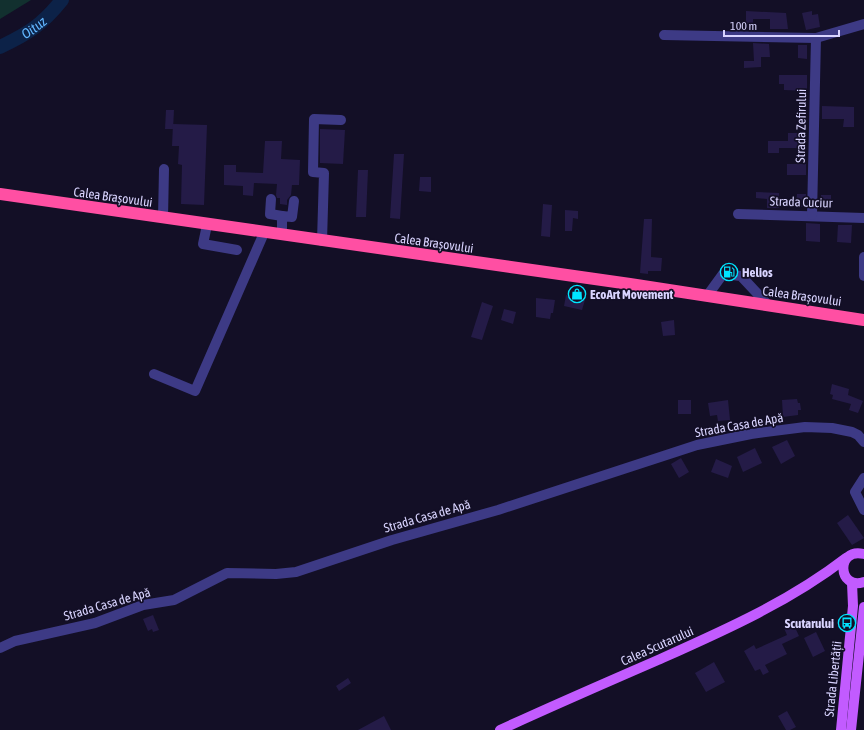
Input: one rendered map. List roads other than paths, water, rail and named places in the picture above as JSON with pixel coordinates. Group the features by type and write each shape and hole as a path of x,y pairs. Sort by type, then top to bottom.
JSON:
{"highway":[{"name":"Calea Brașovului","path":"0,194 864,320"}],"main road":[{"path":"855,555 864,548"},
{"name":"Calea Scutarului","path":"500,730 708,638 788,597 855,555"},
{"name":"Strada Libertății","path":"841,730 853,606 848,580 843,567 855,555"},
{"name":"Calea Scutarului","path":"820,578 830,575 848,580 864,582"},
{"name":"Strada Libertății","path":"851,730 862,648 864,607"}],"street":[{"path":"664,35 816,38 864,24"},
{"name":"Strada Zefirului","path":"812,216 816,38"},
{"path":"322,241 324,173 313,172 314,119 341,120"},
{"path":"163,218 164,169"},
{"path":"271,199 270,214 292,217 294,201"},
{"name":"Strada Cuciur","path":"738,214 864,218"},
{"path":"282,216 282,235"},
{"path":"207,225 203,244 237,250"},
{"path":"154,374 195,391 264,233"},
{"path":"864,257 864,276"},
{"path":"707,296 723,274 741,276 768,305"},
{"name":"Strada Casa de Apă","path":"0,648 15,641 95,623 143,605 174,600 226,573 276,574 296,572 392,540 498,510 697,445 752,434 804,427 832,428 852,432 858,434 864,442"},
{"path":"864,478 855,492 864,510"},
{"path":"849,646 862,648"}],"waterway":[{"name":"Oituz","path":"0,47 34,28 48,16 62,0"}],"place":[{"name":"Helios","path":"729,272"},
{"name":"EcoArt Movement","path":"577,294"},
{"name":"Scutarului","path":"847,623"}]}
